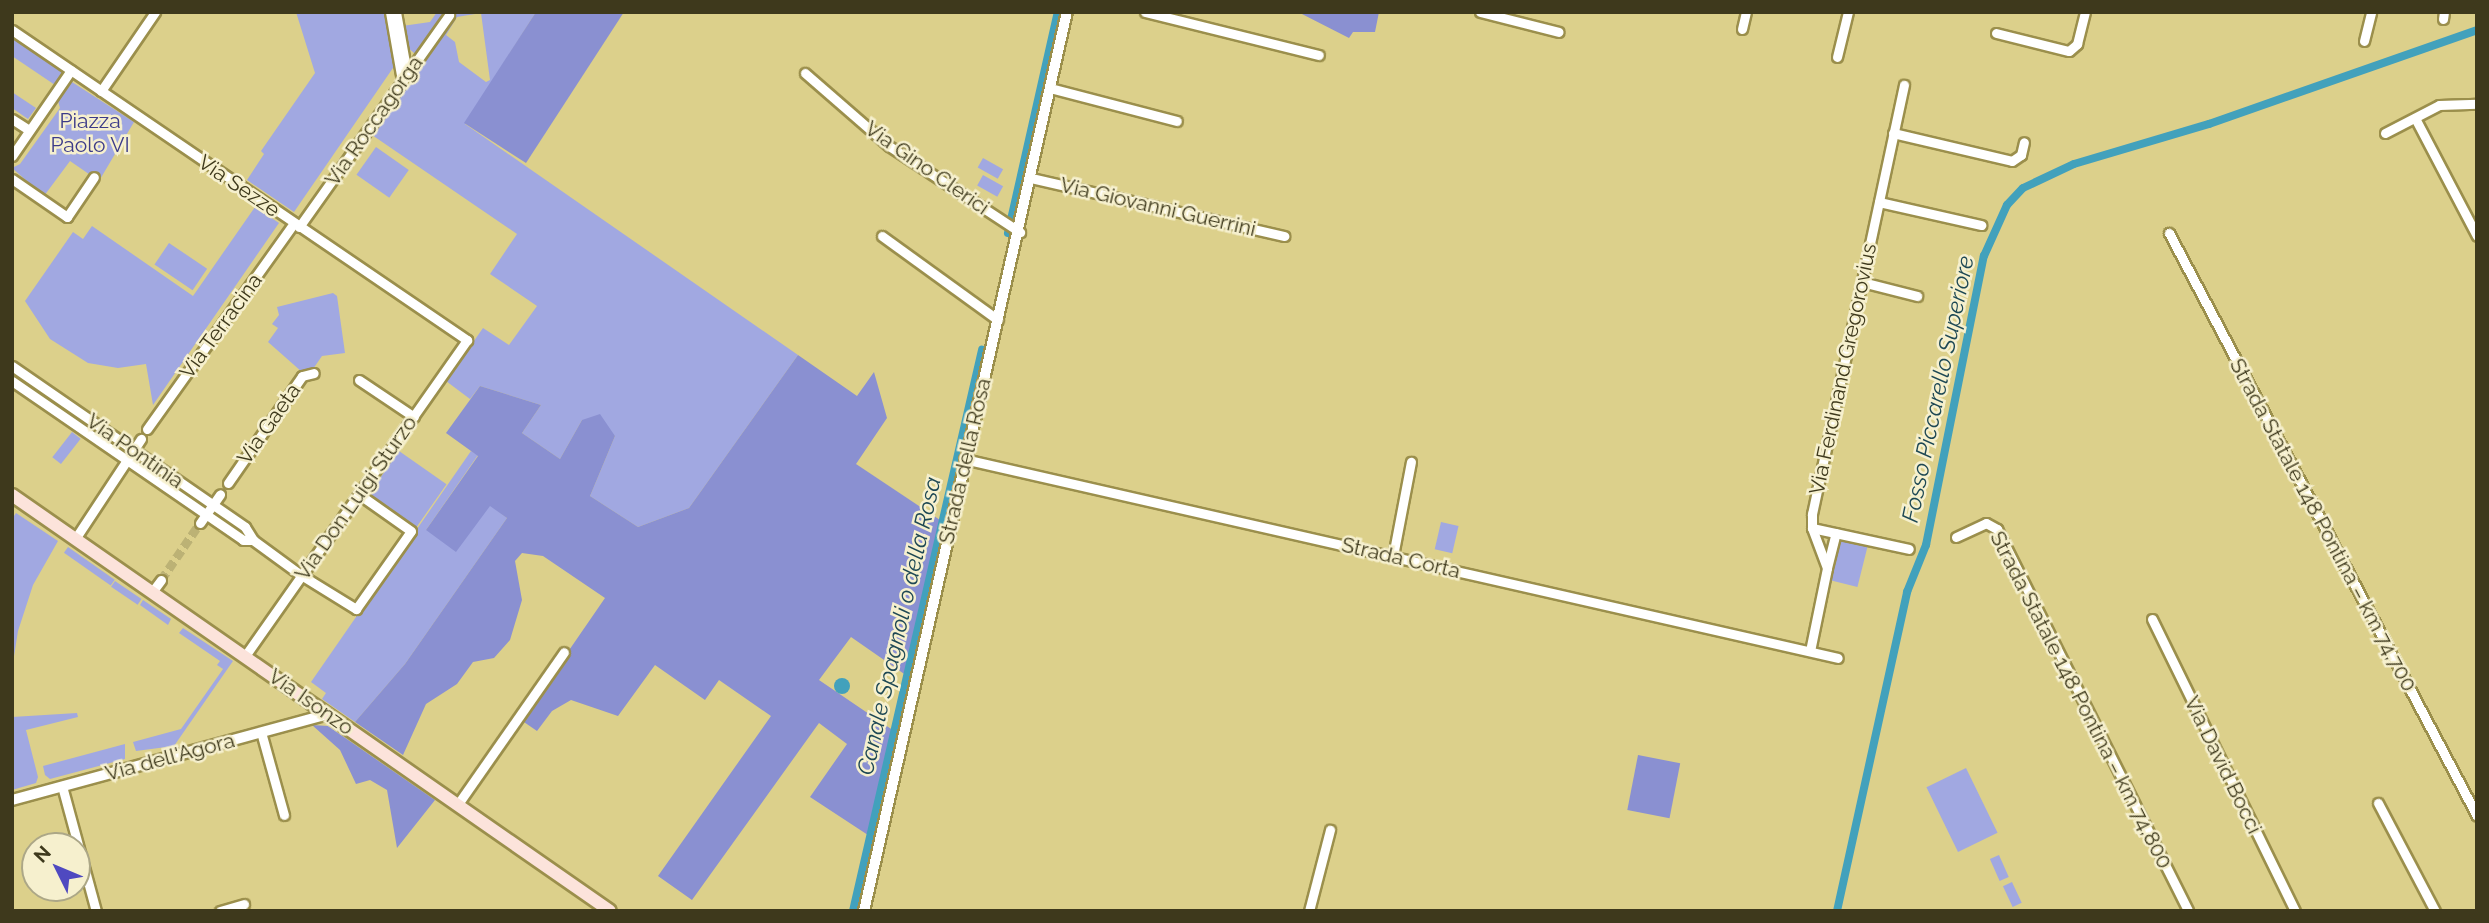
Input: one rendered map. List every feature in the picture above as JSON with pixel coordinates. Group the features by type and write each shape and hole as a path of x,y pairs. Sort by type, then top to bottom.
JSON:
{"main road":[{"name":"Via Isonzo","path":"12,495 610,911"}],"street":[{"path":"101,91 155,12"},
{"path":"390,12 404,78"},
{"path":"396,12 404,78"},
{"name":"Strada della Rosa","path":"863,911 964,459 1020,232 1067,12"},
{"path":"1145,12 1319,55"},
{"path":"1480,12 1559,32"},
{"path":"1742,29 1746,12"},
{"path":"1837,57 1848,12"},
{"path":"1996,33 2071,50 2085,12"},
{"path":"2364,41 2371,12"},
{"name":"Via Roccagorga","path":"296,225 449,15"},
{"name":"Via Sezze","path":"12,30 467,340"},
{"path":"12,156 71,70"},
{"name":"Via Gino Clerici","path":"805,74 889,146 1020,232"},
{"name":"Via Ferdinand Gregorovius","path":"1812,528 1903,85"},
{"path":"1049,88 1177,121"},
{"path":"2385,133 2442,105 2466,108 2477,104"},
{"path":"2415,118 2477,236"},
{"path":"12,119 29,131"},
{"path":"1894,133 2012,161 2021,155 2024,142"},
{"path":"12,179 67,217 94,177"},
{"name":"Via Giovanni Guerrini","path":"1031,178 1284,236"},
{"path":"1879,202 1981,225"},
{"name":"Via Terracina","path":"147,429 296,225"},
{"name":"Strada Statale 148 Pontina – km 74,700","path":"2169,233 2477,816"},
{"path":"882,236 998,320"},
{"path":"1862,282 1917,296"},
{"name":"Via Don Luigi Sturzo","path":"245,656 467,340"},
{"name":"Via Pontinia","path":"12,366 245,527 253,540 301,575 356,609 411,531 360,495"},
{"name":"Via Gaeta","path":"228,483 302,376 314,373"},
{"path":"359,380 414,417"},
{"name":"Via Pontinia","path":"12,381 203,519 243,540 253,540"},
{"path":"75,539 141,439"},
{"name":"Strada Corta","path":"964,459 1838,658"},
{"path":"1393,556 1411,462"},
{"path":"203,519 220,494"},
{"name":"Strada Statale 148 Pontina – km 74,800","path":"1956,537 1986,523 1997,529 2188,911"},
{"path":"1812,528 1909,549"},
{"path":"1812,528 1827,568"},
{"path":"1810,652 1836,533"},
{"path":"152,592 161,580"},
{"name":"Via David Bocci","path":"2152,619 2295,911"},
{"path":"458,804 564,652"},
{"name":"Via dell'Agora","path":"12,800 328,714"},
{"path":"261,732 284,815"},
{"path":"62,786 96,911"},
{"path":"2378,803 2435,911"},
{"path":"1309,911 1330,830"},
{"path":"220,911 244,904"}],"green space":[{"path":"296,12 385,12 395,65 294,212 247,180 264,154 261,151 315,73"},
{"path":"437,12 536,12 465,124 798,355 689,508 638,527 590,496 615,436 582,420 560,459 522,433 541,405 480,386 470,399 446,381 483,328 509,345 537,306 490,274 517,234 372,135 422,60 406,46 402,26 430,22","holes":["481,13 490,80 486,82 459,62 455,42 446,35 457,17"]},
{"path":"12,37 64,72 55,85 12,56"},
{"name":"Piazza Paolo VI","path":"72,82 134,122 99,181 70,161 44,196 12,168 20,164 60,108 58,101"},
{"path":"12,92 36,108 28,119 12,108"},
{"path":"376,147 409,170 389,198 356,175"},
{"path":"983,158 1003,169 998,179 978,168"},
{"path":"983,175 1003,186 997,197 977,185"},
{"path":"255,207 279,223 153,405 146,364 118,368 88,363 50,339 25,301 73,232 83,239 92,226 193,296"},
{"path":"169,243 207,269 193,290 154,265"},
{"path":"333,293 337,296 345,353 322,356 313,369 302,372 268,342 278,328 272,324 279,315 277,307"},
{"path":"72,432 81,439 61,464 52,457"},
{"path":"399,451 447,484 416,529 368,495"},
{"path":"471,451 478,455 426,530 491,505 507,518 405,664 355,722 322,699 326,693 311,682"},
{"path":"16,513 58,541 33,585 18,631 12,669 12,519"},
{"path":"1441,522 1459,526 1452,553 1435,549"},
{"path":"1839,537 1868,544 1857,587 1828,580"},
{"path":"68,547 115,580 111,585 64,553"},
{"path":"115,581 142,599 138,605 111,587"},
{"path":"143,600 171,619 168,625 140,605"},
{"path":"183,628 233,661 174,746 136,751 133,742 181,729 223,669 217,665 220,661 179,633"},
{"path":"77,713 78,717 26,730 38,777 36,783 12,790 12,717"},
{"path":"125,744 125,759 50,779 45,775 43,766"},
{"path":"1966,768 1998,833 1958,852 1926,787"},
{"path":"1999,855 2009,877 2000,881 1990,859"},
{"path":"2012,882 2022,903 2013,907 2003,886"}],"shaded area":[{"path":"536,12 624,12 526,163 464,123"},
{"path":"1298,12 1379,12 1375,32 1353,32 1349,38"},
{"path":"798,355 857,396 874,372 887,418 856,464 943,522 910,678 851,637 819,680 897,733 871,837 810,797 847,744 819,723 692,900 658,876 771,716 719,680 705,700 655,665 618,716 571,700 552,711 537,731 521,720 605,598 543,556 522,553 515,561 522,600 510,640 494,658 473,662 457,684 426,704 403,755 355,722 405,664 507,518 490,506 456,552 426,530 478,456 446,433 480,386 541,405 522,433 560,459 582,420 600,414 615,436 590,496 638,527 689,508"},
{"path":"842,678 850,686 842,694 834,686"},
{"path":"312,725 328,726 435,800 397,848 387,790 370,780 356,784 340,750"},
{"path":"1638,755 1680,763 1670,818 1627,810"}],"waterway":[{"name":"Canale Spagnoli o della Rosa","path":"1008,233 1058,12"},
{"name":"Fosso Piccarello Superiore","path":"1837,911 1907,592 1926,545 1984,256 2007,205 2023,188 2074,164 2209,124 2477,30"},
{"name":"Canale Spagnoli o della Rosa","path":"853,911 982,350"}],"tunnel":[{"path":"161,580 200,523"}]}
